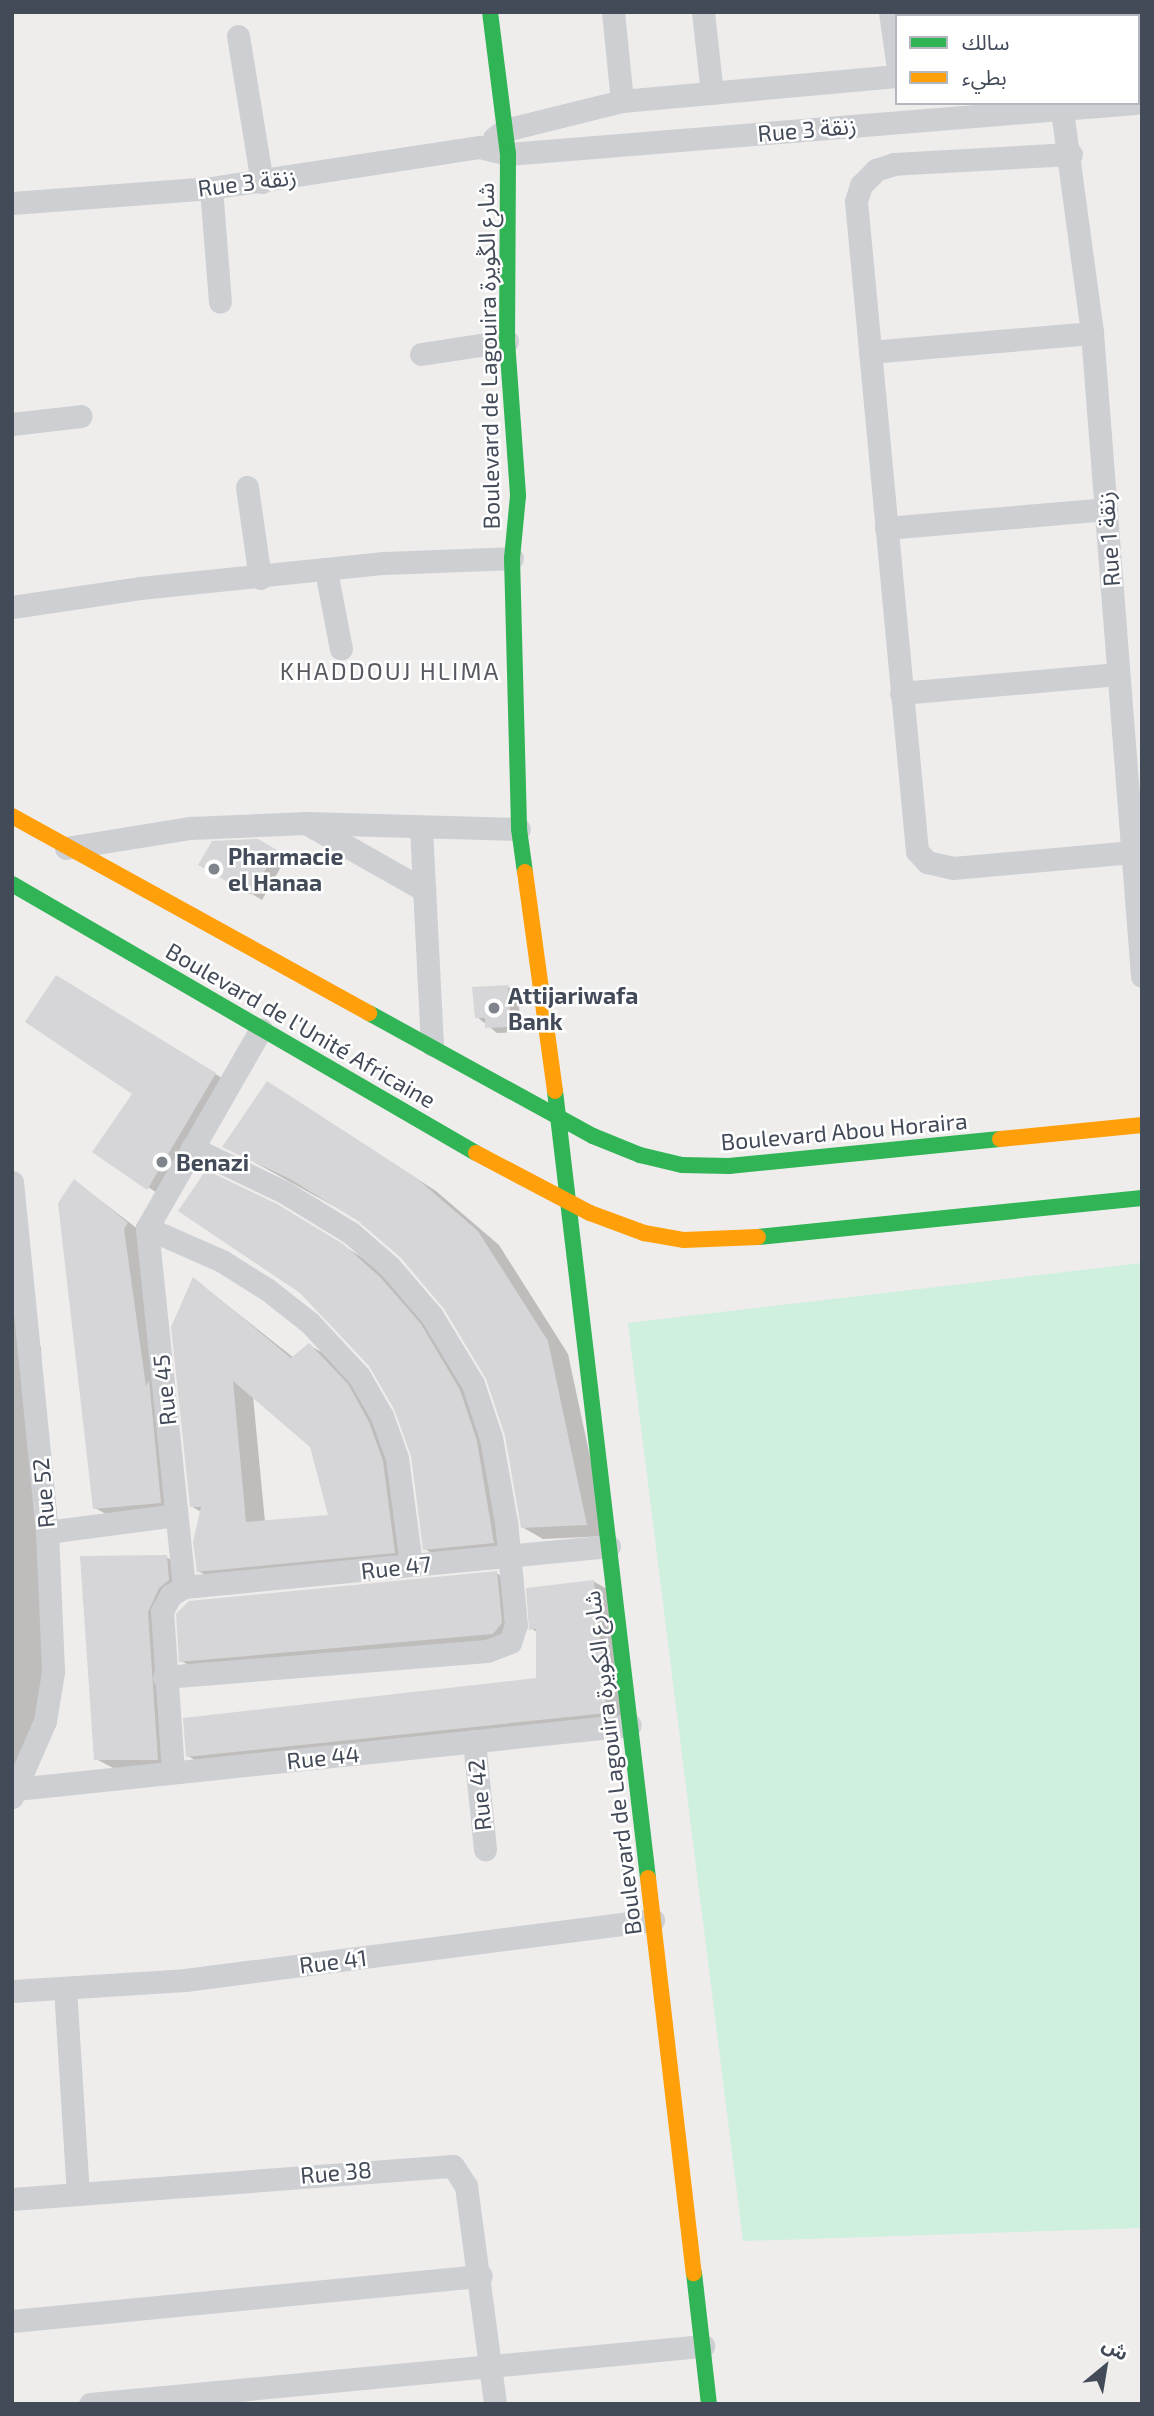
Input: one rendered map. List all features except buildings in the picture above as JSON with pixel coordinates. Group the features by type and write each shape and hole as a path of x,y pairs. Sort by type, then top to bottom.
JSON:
{"main road":[{"name":"Boulevard de Lagouira شارع الڭويرة","path":"490,12 508,154 507,341 518,496 512,558 519,829 559,1117"},
{"name":"Boulevard de l'Unité Africaine","path":"12,816 559,1117"},
{"name":"Boulevard de l'Unité Africaine","path":"12,884 569,1203"},
{"name":"Boulevard Abou Horaira","path":"559,1117 640,1155 702,1166 1142,1125"},
{"name":"Boulevard de Lagouira شارع الكويرة","path":"559,1117 709,2404"},
{"path":"569,1203 644,1233 706,1241 1142,1198"}],"street":[{"path":"613,12 622,101"},
{"path":"703,12 712,93"},
{"path":"890,12 895,48"},
{"path":"238,36 262,182"},
{"name":"Rue 3 زنقة","path":"480,147 505,130 622,101 895,76"},
{"name":"Rue 3 زنقة","path":"12,203 262,182 480,147 508,154 1100,105"},
{"name":"Rue 1 زنقة","path":"1062,107 1071,154 1092,333 1142,976"},
{"path":"1071,154 894,164 868,177 856,201 918,851 927,862 953,868 1132,852"},
{"path":"211,188 220,302"},
{"path":"870,352 1092,333"},
{"path":"421,354 507,341"},
{"path":"12,424 81,416"},
{"path":"247,487 260,578"},
{"path":"886,528 1105,509"},
{"path":"12,607 140,588 260,578 384,563 512,558"},
{"path":"326,571 341,649"},
{"path":"901,693 1118,674"},
{"path":"66,848 190,828 306,824 519,829"},
{"path":"306,824 424,890"},
{"path":"421,828 432,1045"},
{"path":"261,1029 147,1228 212,1256 268,1290 310,1323 359,1376 382,1416 397,1458 411,1565"},
{"path":"164,1677 502,1649 510,1642 516,1625 510,1556 497,1470 479,1403 455,1352 412,1290 374,1252 324,1215 192,1148"},
{"name":"Rue 52","path":"12,1182 47,1532 51,1696 45,1721 14,1793"},
{"name":"Rue 45","path":"147,1228 184,1587"},
{"path":"47,1532 176,1515"},
{"name":"Rue 47","path":"184,1587 609,1546"},
{"path":"173,1772 164,1677 162,1611 171,1595 184,1587"},
{"name":"Rue 44","path":"14,1793 173,1772 630,1725"},
{"name":"Rue 42","path":"474,1741 485,1849"},
{"name":"Rue 41","path":"12,1991 185,1980 653,1920"},
{"path":"65,1988 78,2194"},
{"name":"Rue 38","path":"12,2199 453,2166 466,2186 481,2276 495,2404"},
{"path":"12,2321 481,2276"},
{"path":"89,2404 703,2346"}],"green space":[{"path":"1142,1263 1142,2228 743,2241 628,1323"}],"traffic: fast":[{"path":"490,12 508,154 507,341 518,496 512,558 519,829 525,872"},
{"path":"12,884 476,1153"},
{"path":"369,1013 593,1136 640,1155 682,1165 729,1166 1000,1139"},
{"path":"555,1091 648,1878"},
{"path":"758,1237 1142,1198"},
{"path":"694,2273 709,2404"}],"traffic: slow":[{"path":"12,816 369,1013"},
{"path":"525,872 555,1091"},
{"path":"1000,1139 1142,1125"},
{"path":"476,1153 590,1213 644,1233 684,1240 758,1237"},
{"path":"648,1878 694,2273"}],"place":[{"name":"Pharmacie el Hanaa","path":"214,869"},
{"name":"Attijariwafa Bank","path":"494,1008"},
{"name":"Benazi","path":"162,1162"}],"district":[{"name":"KHADDOUJ HLIMA","path":"390,671"}]}
